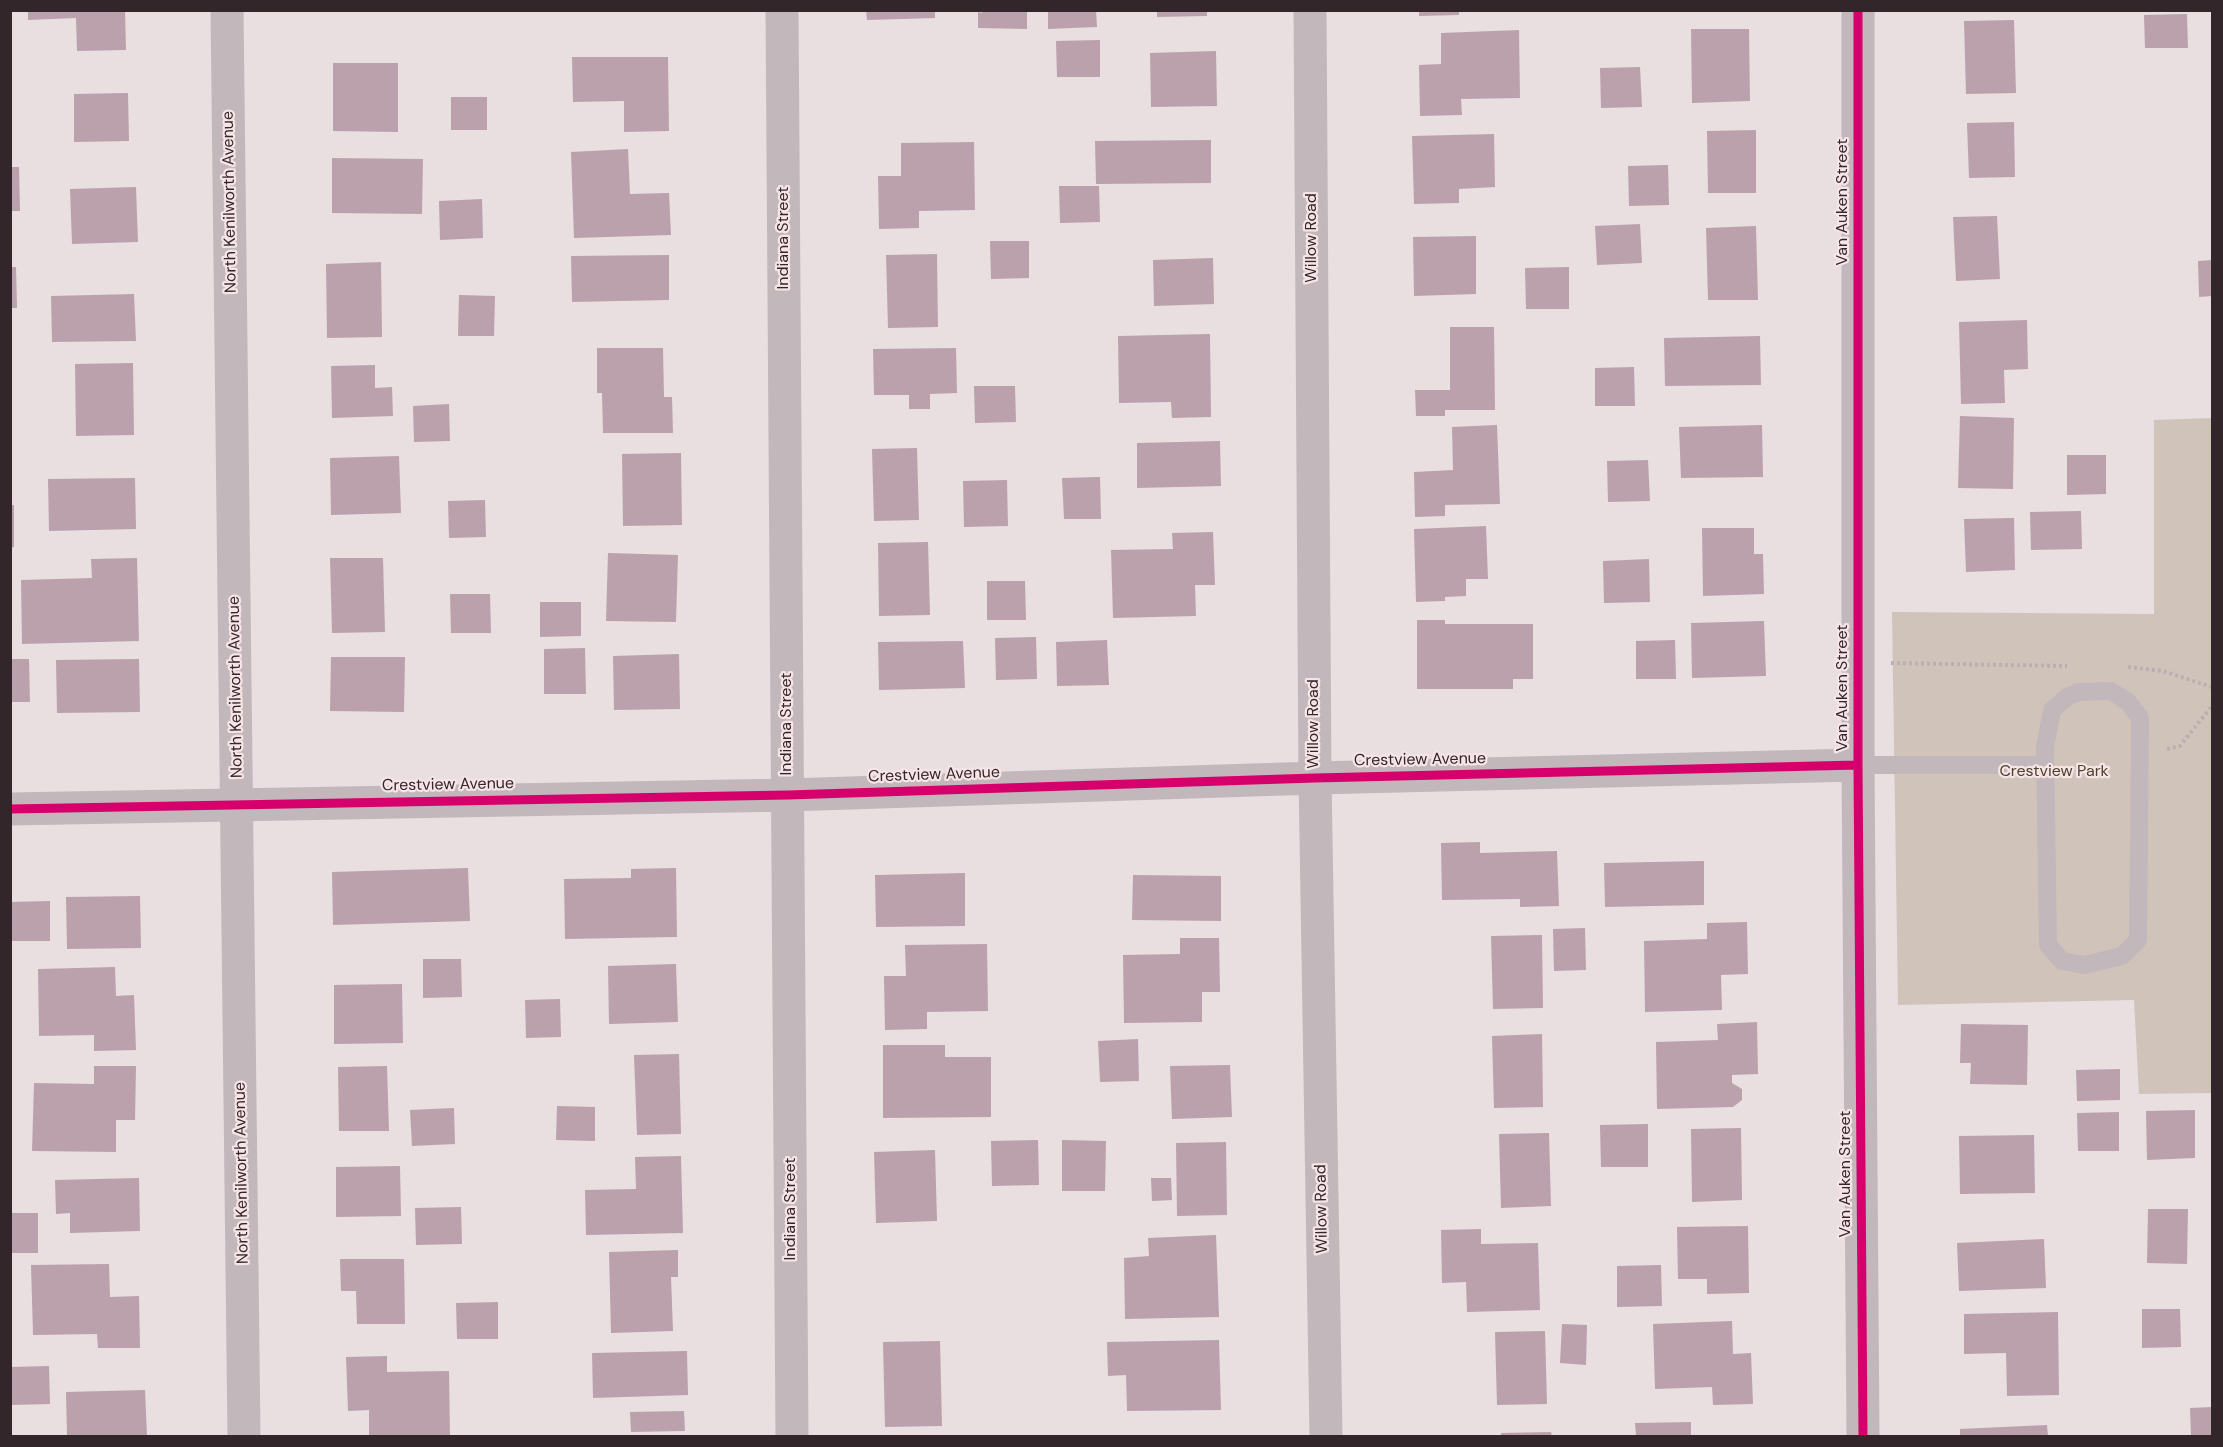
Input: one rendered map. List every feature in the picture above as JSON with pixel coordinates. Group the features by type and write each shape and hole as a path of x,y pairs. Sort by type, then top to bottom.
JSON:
{"street":[{"name":"North Kenilworth Avenue","path":"227,10 244,1437"},
{"name":"Indiana Street","path":"782,10 792,1437"},
{"name":"Willow Road","path":"1310,10 1315,778 1326,1437"},
{"name":"Van Auken Street","path":"1858,10 1858,765 1863,1437"},
{"name":"Crestview Avenue","path":"10,809 238,803 788,795 1315,778 1858,765"}],"lane":[{"path":"2111,691 2128,702 2140,718 2138,940 2122,956 2084,965 2062,960 2048,945 2045,765 2047,728 2052,710 2078,692 2111,691"},
{"path":"1858,765 2045,765"}],"path":[{"path":"1858,663 2075,666"},
{"path":"2122,666 2163,671 2212,687"},
{"path":"2140,748 2166,750 2180,746 2212,706"}],"green space":[{"name":"Crestview Park","path":"2212,418 2212,1093 2139,1094 2134,1000 1898,1005 1892,612 2154,614 2154,420"}],"building":[{"path":"28,10 125,10 126,50 77,51 76,18 28,20"},
{"path":"866,10 935,10 935,18 867,20"},
{"path":"982,10 1027,10 1027,29 978,28 978,12 982,13"},
{"path":"1048,10 1096,10 1097,27 1048,29"},
{"path":"1157,10 1207,10 1207,16 1157,17"},
{"path":"1419,10 1459,10 1459,15 1419,16"},
{"path":"2187,14 2188,48 2145,48 2144,15"},
{"path":"2014,20 2016,93 1966,94 1964,21"},
{"path":"1691,29 1749,29 1750,101 1692,103"},
{"path":"1519,30 1520,98 1461,99 1462,115 1420,116 1419,65 1441,64 1441,33"},
{"path":"1100,40 1100,77 1057,77 1056,41"},
{"path":"1216,51 1217,106 1151,107 1150,53"},
{"path":"572,57 668,57 669,131 624,132 624,101 573,102"},
{"path":"333,63 398,63 398,132 333,131"},
{"path":"1640,67 1642,107 1601,108 1600,68"},
{"path":"128,93 129,141 74,142 74,94"},
{"path":"451,97 487,97 487,130 451,130"},
{"path":"2014,122 2015,177 1969,178 1967,123"},
{"path":"1756,130 1756,193 1708,193 1707,131"},
{"path":"1494,134 1495,187 1459,189 1459,203 1414,204 1412,136"},
{"path":"1211,140 1211,183 1096,184 1095,141"},
{"path":"974,142 975,210 919,211 919,228 879,229 878,176 901,176 901,143"},
{"path":"628,149 630,194 669,193 671,235 574,238 571,152"},
{"path":"332,158 423,159 422,214 332,213"},
{"path":"1668,165 1669,205 1629,206 1628,166"},
{"path":"10,167 19,167 20,211 10,211"},
{"path":"1059,186 1099,186 1100,222 1060,223"},
{"path":"136,187 138,242 72,244 70,189"},
{"path":"482,199 483,238 440,240 439,201"},
{"path":"1997,216 2000,279 1956,281 1953,217"},
{"path":"1640,224 1642,263 1597,265 1595,226"},
{"path":"1756,226 1758,300 1708,300 1706,228"},
{"path":"1476,236 1476,294 1414,296 1413,237"},
{"path":"990,241 1029,241 1029,278 991,279"},
{"path":"937,254 938,327 888,328 886,255"},
{"path":"669,255 669,300 572,302 571,256"},
{"path":"1213,258 1214,304 1154,306 1153,260"},
{"path":"2212,260 2212,296 2199,297 2198,261"},
{"path":"381,262 382,337 327,338 326,264"},
{"path":"10,267 16,267 17,308 10,308"},
{"path":"1569,267 1569,309 1526,309 1525,268"},
{"path":"134,294 136,341 52,342 51,296"},
{"path":"459,295 495,296 494,336 458,336"},
{"path":"2027,320 2028,369 2004,370 2005,403 1961,404 1959,322"},
{"path":"1450,327 1494,327 1495,410 1445,410 1445,416 1416,416 1415,390 1450,390"},
{"path":"1210,334 1211,417 1172,418 1171,402 1119,403 1118,336"},
{"path":"1760,336 1761,385 1665,386 1664,338"},
{"path":"597,348 663,348 664,397 672,397 673,433 603,433 602,393 597,393"},
{"path":"956,348 957,393 930,394 930,409 909,409 909,395 874,395 873,349"},
{"path":"133,363 134,435 76,436 75,364"},
{"path":"375,365 375,388 392,387 393,416 332,418 331,366"},
{"path":"1634,367 1635,406 1595,406 1595,368"},
{"path":"974,386 1015,386 1016,422 975,423"},
{"path":"449,404 450,441 414,442 413,406"},
{"path":"1960,416 2014,418 2013,489 1958,488"},
{"path":"1497,425 1500,504 1445,505 1445,516 1415,517 1414,472 1453,470 1452,427"},
{"path":"1762,425 1763,477 1681,478 1679,427"},
{"path":"1220,441 1221,486 1137,488 1137,443"},
{"path":"917,448 919,520 874,521 872,449"},
{"path":"681,453 682,525 623,526 622,454"},
{"path":"2067,455 2106,455 2106,494 2067,495"},
{"path":"399,456 401,513 331,515 330,458"},
{"path":"1648,460 1650,501 1608,502 1607,461"},
{"path":"1100,477 1101,519 1064,519 1062,478"},
{"path":"135,478 136,529 49,531 48,479"},
{"path":"1007,480 1008,526 964,527 963,481"},
{"path":"485,500 486,537 449,538 448,501"},
{"path":"10,505 14,505 14,547 10,548"},
{"path":"2081,511 2082,549 2031,550 2030,512"},
{"path":"2014,518 2015,570 1966,572 1964,519"},
{"path":"1486,526 1488,579 1466,579 1466,596 1445,597 1445,601 1416,602 1414,529"},
{"path":"1702,528 1754,528 1754,554 1763,554 1764,594 1703,596"},
{"path":"1213,532 1215,585 1195,585 1196,616 1113,618 1111,550 1173,549 1172,533"},
{"path":"928,542 930,615 879,616 878,543"},
{"path":"608,553 678,555 676,622 606,621"},
{"path":"137,558 139,641 22,644 21,580 92,578 91,559"},
{"path":"330,558 383,558 385,632 332,633"},
{"path":"1649,559 1650,602 1604,603 1603,561"},
{"path":"987,581 1025,581 1026,620 987,620"},
{"path":"450,594 490,594 491,633 451,633"},
{"path":"540,602 581,602 581,636 540,637"},
{"path":"1417,620 1445,620 1445,624 1533,624 1533,679 1513,679 1513,689 1417,689"},
{"path":"1764,621 1766,676 1692,678 1691,623"},
{"path":"1036,637 1037,679 996,680 995,638"},
{"path":"1107,640 1109,685 1057,686 1056,642"},
{"path":"1675,640 1676,679 1636,679 1636,641"},
{"path":"963,641 965,688 879,690 878,642"},
{"path":"585,648 586,694 544,694 544,649"},
{"path":"679,654 680,709 614,710 613,656"},
{"path":"331,657 405,657 404,712 330,711"},
{"path":"10,659 29,659 30,702 10,702"},
{"path":"139,659 140,712 57,713 56,660"},
{"path":"1480,842 1480,853 1557,851 1559,906 1520,907 1520,899 1442,900 1441,843"},
{"path":"1704,861 1704,905 1605,907 1604,863"},
{"path":"468,868 470,921 333,925 332,872"},
{"path":"676,868 677,937 565,939 564,879 631,878 631,869"},
{"path":"965,873 965,926 876,927 875,875"},
{"path":"1133,875 1221,876 1221,921 1132,920"},
{"path":"140,896 141,948 67,949 66,897"},
{"path":"50,901 50,941 11,941 10,902"},
{"path":"1747,922 1748,974 1721,975 1722,1010 1645,1012 1644,941 1707,939 1707,923"},
{"path":"1585,928 1586,970 1554,971 1553,929"},
{"path":"1542,935 1543,1008 1493,1009 1491,936"},
{"path":"1180,938 1219,938 1220,992 1202,992 1202,1022 1124,1023 1123,955 1180,954"},
{"path":"987,944 988,1011 927,1012 927,1029 885,1030 884,976 906,976 905,945"},
{"path":"423,959 461,959 462,997 423,998"},
{"path":"676,964 678,1022 609,1024 608,966"},
{"path":"115,967 116,996 134,995 136,1050 94,1051 94,1035 39,1036 38,969"},
{"path":"402,984 403,1043 334,1044 334,985"},
{"path":"560,999 561,1037 526,1038 525,1000"},
{"path":"1757,1022 1758,1074 1732,1075 1732,1083 1742,1089 1742,1100 1733,1107 1657,1109 1656,1042 1718,1040 1717,1024"},
{"path":"1961,1024 2028,1025 2027,1085 1970,1084 1971,1063 1960,1063"},
{"path":"1542,1034 1543,1107 1494,1108 1492,1036"},
{"path":"1138,1039 1139,1081 1100,1082 1098,1041"},
{"path":"883,1045 945,1045 945,1057 991,1057 991,1117 883,1118"},
{"path":"679,1054 681,1134 637,1135 634,1055"},
{"path":"1230,1065 1232,1117 1172,1119 1170,1066"},
{"path":"94,1066 136,1066 135,1120 116,1120 116,1152 32,1151 34,1083 94,1084"},
{"path":"387,1066 389,1131 339,1131 338,1067"},
{"path":"2120,1069 2120,1100 2077,1101 2076,1070"},
{"path":"557,1106 595,1107 595,1141 556,1140"},
{"path":"454,1108 455,1144 412,1146 410,1110"},
{"path":"2195,1110 2195,1158 2147,1160 2146,1111"},
{"path":"2119,1112 2119,1151 2078,1151 2077,1113"},
{"path":"1648,1124 1648,1167 1601,1167 1600,1125"},
{"path":"1741,1128 1742,1200 1692,1202 1691,1129"},
{"path":"1549,1133 1551,1206 1501,1208 1499,1134"},
{"path":"2034,1135 2035,1193 1960,1194 1959,1136"},
{"path":"1038,1140 1039,1185 992,1186 991,1141"},
{"path":"1062,1140 1106,1141 1105,1191 1062,1191"},
{"path":"1226,1142 1227,1215 1177,1216 1176,1143"},
{"path":"935,1150 937,1221 876,1223 874,1152"},
{"path":"681,1156 683,1233 586,1235 585,1190 636,1189 635,1157"},
{"path":"400,1166 401,1216 336,1217 336,1167"},
{"path":"139,1178 140,1231 70,1233 70,1213 56,1214 55,1180"},
{"path":"1151,1178 1171,1178 1172,1200 1152,1201"},
{"path":"461,1207 462,1244 416,1245 415,1208"},
{"path":"2148,1209 2188,1209 2187,1264 2147,1263"},
{"path":"10,1213 38,1213 38,1253 10,1253"},
{"path":"1748,1226 1749,1293 1707,1294 1707,1279 1678,1279 1677,1227"},
{"path":"1481,1229 1481,1244 1538,1243 1540,1310 1467,1312 1466,1282 1442,1283 1441,1230"},
{"path":"1216,1235 1219,1317 1125,1319 1124,1258 1149,1256 1148,1238"},
{"path":"2044,1239 2046,1288 1959,1291 1957,1243"},
{"path":"678,1250 678,1277 671,1277 673,1331 611,1333 609,1252"},
{"path":"340,1259 404,1259 405,1324 357,1324 356,1291 341,1291"},
{"path":"109,1264 110,1297 139,1296 140,1348 98,1348 97,1334 33,1335 31,1265"},
{"path":"1661,1265 1662,1306 1617,1307 1617,1266"},
{"path":"498,1302 498,1339 457,1339 456,1303"},
{"path":"2142,1309 2180,1309 2181,1347 2142,1348"},
{"path":"2058,1312 2059,1395 2007,1396 2006,1353 1964,1354 1964,1314"},
{"path":"1732,1321 1733,1354 1751,1353 1753,1404 1713,1405 1712,1387 1655,1389 1653,1324"},
{"path":"1562,1324 1587,1325 1586,1365 1560,1363"},
{"path":"1545,1331 1547,1404 1497,1405 1495,1332"},
{"path":"1219,1340 1221,1410 1127,1411 1126,1375 1108,1376 1107,1342"},
{"path":"940,1341 942,1426 885,1427 883,1342"},
{"path":"687,1351 688,1395 593,1398 592,1353"},
{"path":"387,1356 387,1372 449,1371 450,1436 369,1436 369,1410 348,1411 346,1357"},
{"path":"49,1366 50,1404 10,1405 10,1367"},
{"path":"145,1390 147,1436 67,1436 66,1392"},
{"path":"2212,1407 2212,1436 2191,1436 2190,1408"},
{"path":"684,1411 685,1431 631,1432 630,1412"},
{"path":"1691,1422 1691,1436 1636,1436 1635,1423"},
{"path":"2047,1425 2048,1436 1960,1436 1960,1429"},
{"path":"1551,1432 1552,1436 1501,1436 1501,1433"}],"cycle path":[{"path":"1858,10 1858,765 1863,1436"},
{"path":"10,809 788,795 1315,778 1858,765"}]}
